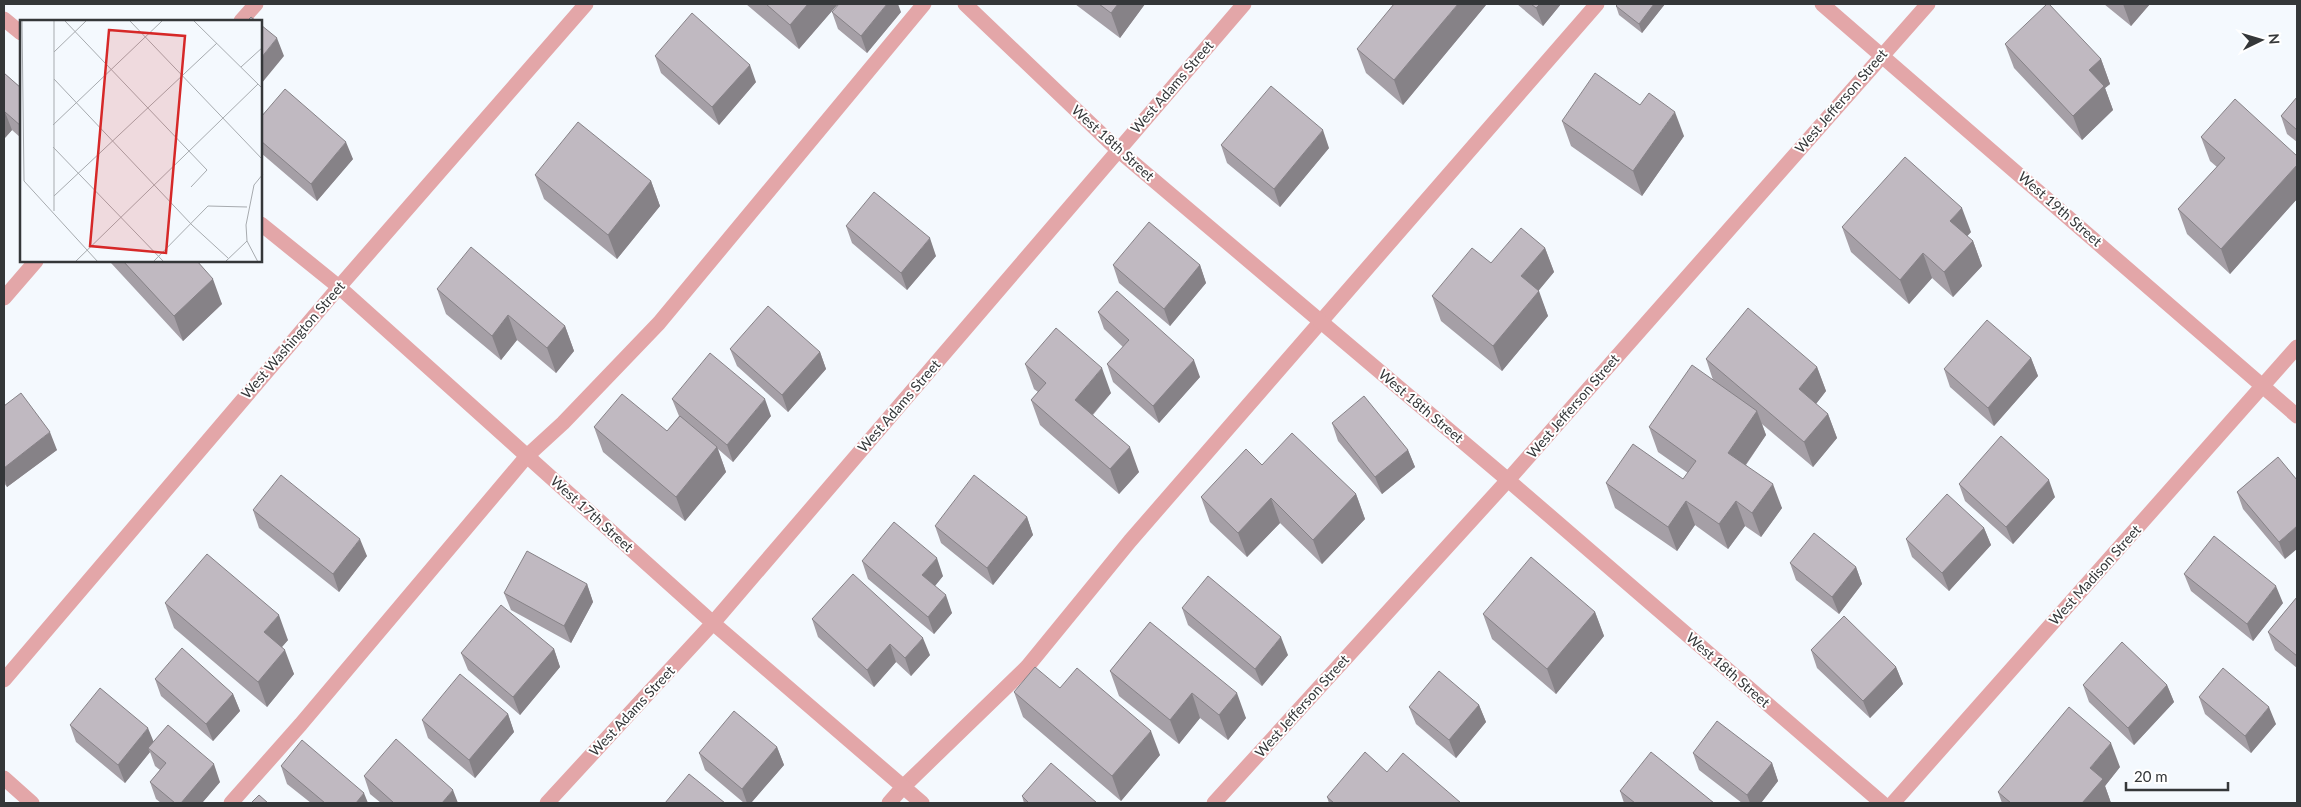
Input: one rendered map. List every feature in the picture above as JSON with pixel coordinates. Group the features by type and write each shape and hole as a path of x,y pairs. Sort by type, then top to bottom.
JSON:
{"street":[{"path":"242,20 256,4"},
{"name":"West Washington Street","path":"4,680 339,287 586,4"},
{"path":"231,803 302,724 527,456 563,423 659,323 924,4"},
{"name":"West 18th Street","path":"965,4 1118,150 1508,480 1882,803"},
{"name":"West Adams Street","path":"547,803 713,623 1244,4"},
{"path":"889,803 903,787 1027,667 1130,541 1597,4"},
{"name":"West 19th Street","path":"1822,4 2297,416"},
{"name":"West Jefferson Street","path":"1214,803 1508,480 1928,4"},
{"path":"4,19 20,32"},
{"name":"West 17th Street","path":"262,225 339,287 713,623 922,803"},
{"path":"4,298 35,262"},
{"name":"West Madison Street","path":"1894,803 2297,348"},
{"path":"4,778 32,803"}],"building":[{"path":"766,4 808,4 790,25"},
{"path":"839,4 887,4 861,36 832,12"},
{"path":"1099,4 1118,4 1111,13"},
{"path":"1394,4 1458,4 1394,80 1357,49"},
{"path":"1531,4 1540,4 1536,8"},
{"path":"1618,4 1654,4 1639,24 1616,6"},
{"path":"2047,4 2101,59 2089,70 2104,86 2073,116 2005,44"},
{"path":"692,13 750,65 712,107 655,56"},
{"path":"262,26 277,38 262,57"},
{"path":"4,73 20,87 20,125 5,112 4,114"},
{"path":"1595,73 1640,105 1649,93 1675,112 1633,171 1562,121"},
{"path":"1271,86 1323,130 1274,189 1221,145"},
{"path":"285,89 346,142 311,184 262,142 262,116"},
{"path":"2297,97 2297,130 2281,116"},
{"path":"2235,99 2297,156 2297,165 2221,249 2178,209 2225,158 2201,137"},
{"path":"578,122 651,181 608,235 535,175"},
{"path":"1905,157 1962,208 1950,221 1973,241 1944,272 1923,253 1900,280 1842,227"},
{"path":"874,192 930,238 901,273 846,226"},
{"path":"1149,222 1200,265 1164,309 1113,265"},
{"path":"1521,228 1545,248 1521,276 1539,291 1493,346 1432,296 1472,248 1491,263"},
{"path":"471,247 565,326 547,348 508,315 492,336 437,289"},
{"path":"124,262 198,262 213,279 174,316"},
{"path":"1117,291 1194,360 1153,406 1107,364 1129,340 1098,312"},
{"path":"768,306 820,352 782,395 730,349"},
{"path":"1748,308 1817,367 1799,389 1828,414 1804,442 1706,359"},
{"path":"1987,320 2031,358 1988,408 1944,369"},
{"path":"1056,328 1102,368 1075,400 1130,447 1110,469 1031,400 1046,383 1025,364"},
{"path":"710,353 765,399 727,445 672,399"},
{"path":"1692,365 1757,411 1728,453 1773,484 1752,513 1736,501 1719,524 1686,501 1668,527 1606,483 1633,444 1683,479 1696,461 1649,427"},
{"path":"21,393 50,432 4,468 4,406"},
{"path":"622,394 667,431 680,416 717,447 676,497 594,427"},
{"path":"1364,396 1408,450 1375,477 1332,423"},
{"path":"1292,433 1356,494 1313,540 1271,498 1238,533 1201,497 1246,449 1262,465"},
{"path":"2001,436 2049,480 2006,527 1959,484"},
{"path":"2278,457 2297,480 2297,526 2279,542 2237,492"},
{"path":"281,475 360,539 333,574 253,510"},
{"path":"974,475 1027,517 987,568 935,526"},
{"path":"1947,494 1984,528 1942,573 1906,539"},
{"path":"894,522 937,558 922,575 946,595 928,617 862,561"},
{"path":"1814,533 1856,567 1832,597 1790,563"},
{"path":"2214,536 2276,586 2247,624 2184,574"},
{"path":"527,551 587,584 564,626 504,593"},
{"path":"207,554 279,615 264,632 285,650 258,682 165,603"},
{"path":"1531,557 1595,612 1547,669 1483,614"},
{"path":"853,574 923,638 905,658 890,644 867,670 812,619"},
{"path":"1208,576 1281,637 1255,669 1182,608"},
{"path":"2297,597 2297,656 2268,632"},
{"path":"501,605 554,649 513,697 461,653"},
{"path":"1844,616 1896,667 1863,701 1811,650"},
{"path":"1150,622 1237,693 1219,715 1192,693 1170,720 1110,671"},
{"path":"2122,642 2167,685 2128,728 2083,685"},
{"path":"182,648 233,694 206,724 155,679"},
{"path":"1035,667 1060,688 1077,668 1151,731 1112,776 1014,692"},
{"path":"2223,668 2269,707 2245,736 2199,697"},
{"path":"1439,671 1479,705 1449,740 1409,707"},
{"path":"460,674 508,714 469,760 422,720"},
{"path":"100,688 148,728 118,765 70,725"},
{"path":"2069,707 2111,743 2090,768 2103,779 2082,803 2011,803 1998,792"},
{"path":"734,711 777,747 742,789 699,753"},
{"path":"1717,721 1772,763 1747,795 1693,753"},
{"path":"168,725 214,764 181,803 175,803 150,782 166,763 148,748"},
{"path":"396,739 453,790 442,803 394,803 364,776"},
{"path":"302,740 364,793 356,803 325,803 281,766"},
{"path":"1365,752 1387,772 1403,753 1461,803 1334,803 1327,797"},
{"path":"1651,752 1714,803 1635,803 1620,791"},
{"path":"1051,763 1097,803 1029,803 1022,796"},
{"path":"689,774 725,803 665,803"},
{"path":"259,795 268,803 251,803"}]}
